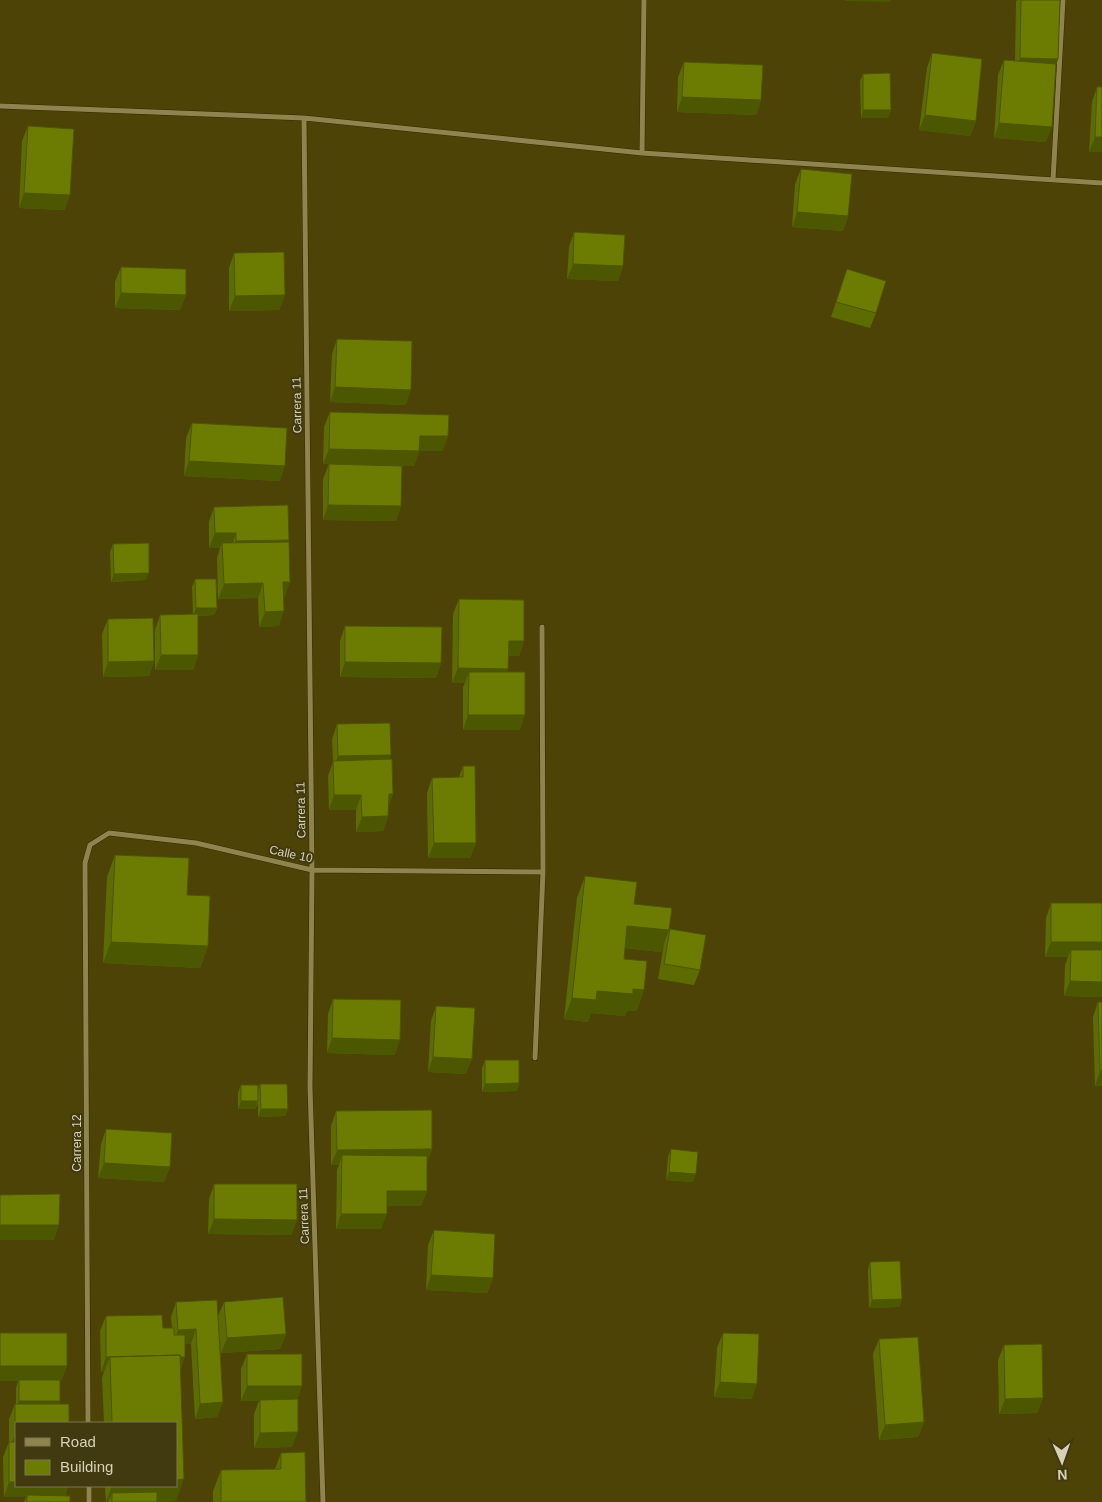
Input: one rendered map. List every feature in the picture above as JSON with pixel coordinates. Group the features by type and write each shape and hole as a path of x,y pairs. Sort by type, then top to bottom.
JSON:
{"street":[{"path":"642,153 644,0"},
{"path":"1053,180 1062,0"},
{"path":"0,106 304,118 642,153 1102,183"},
{"name":"Carrera 11","path":"304,118 312,870 310,1087 323,1502"},
{"path":"535,1058 544,872 542,626"},
{"name":"Calle 10","path":"85,863 90,845 109,833 196,843 312,870 544,872"},
{"name":"Carrera 12","path":"85,863 88,1422"},
{"path":"89,1487 89,1502"}],"building":[{"path":"1021,0 1060,0 1058,59 1020,58"},
{"path":"932,53 982,59 976,121 925,115"},
{"path":"1004,60 1056,64 1052,127 999,123"},
{"path":"684,62 763,65 761,100 682,97"},
{"path":"890,73 891,110 863,110 863,74"},
{"path":"1097,87 1102,87 1102,137 1095,137"},
{"path":"28,126 74,129 70,195 24,193"},
{"path":"801,169 852,174 848,216 797,212"},
{"path":"574,232 625,235 623,266 573,264"},
{"path":"284,252 285,295 235,296 234,253"},
{"path":"121,267 186,269 186,295 121,293"},
{"path":"847,269 886,281 876,313 836,302"},
{"path":"337,339 412,341 411,390 335,387"},
{"path":"330,412 449,415 448,436 420,436 419,451 329,449"},
{"path":"192,423 287,428 285,466 189,461"},
{"path":"329,464 402,466 401,506 328,505"},
{"path":"288,505 289,540 236,541 236,533 215,533 214,507"},
{"path":"289,542 290,582 283,582 284,611 265,612 263,583 224,584 222,543"},
{"path":"149,543 149,573 114,574 113,544"},
{"path":"195,579 216,579 217,608 196,608"},
{"path":"459,599 524,600 524,641 509,641 508,669 458,668"},
{"path":"198,614 198,655 161,655 160,615"},
{"path":"153,618 154,661 108,662 108,619"},
{"path":"345,626 442,627 441,663 345,662"},
{"path":"469,672 525,672 525,715 468,715"},
{"path":"390,723 391,755 338,756 337,724"},
{"path":"392,759 393,794 389,794 388,816 362,817 361,795 334,795 333,761"},
{"path":"463,766 475,766 476,843 434,843 432,778 463,777"},
{"path":"115,855 189,858 187,895 210,896 208,946 111,942"},
{"path":"585,876 637,882 634,904 672,908 669,930 627,926 624,959 647,961 644,990 633,989 633,994 597,991 596,1000 572,998"},
{"path":"1051,903 1102,903 1102,942 1051,942"},
{"path":"670,929 706,935 700,970 664,964"},
{"path":"1071,950 1102,950 1102,982 1070,981"},
{"path":"333,999 401,1000 400,1040 332,1038"},
{"path":"1098,1002 1102,1002 1102,1071 1100,1071"},
{"path":"436,1006 475,1008 472,1059 433,1057"},
{"path":"485,1060 519,1060 519,1083 485,1084"},
{"path":"260,1084 287,1084 288,1109 261,1109"},
{"path":"241,1085 258,1085 258,1101 241,1101"},
{"path":"432,1110 432,1149 337,1150 336,1111"},
{"path":"106,1129 172,1133 170,1167 104,1163"},
{"path":"671,1149 698,1152 696,1174 669,1172"},
{"path":"342,1155 427,1156 427,1191 387,1191 387,1214 341,1214"},
{"path":"214,1184 297,1184 297,1220 214,1219"},
{"path":"60,1194 59,1225 0,1225 0,1195"},
{"path":"434,1230 495,1234 493,1278 431,1275"},
{"path":"900,1261 902,1299 872,1300 870,1262"},
{"path":"283,1297 286,1334 227,1338 224,1302"},
{"path":"217,1300 223,1402 200,1404 196,1329 178,1330 176,1302"},
{"path":"162,1315 163,1328 174,1328 174,1335 185,1335 185,1357 180,1355 106,1357 106,1316"},
{"path":"0,1333 67,1333 67,1366 0,1366"},
{"path":"723,1333 759,1334 757,1384 720,1382"},
{"path":"918,1337 924,1422 885,1425 879,1339"},
{"path":"1042,1344 1043,1398 1005,1399 1004,1345"},
{"path":"247,1354 302,1354 302,1386 247,1386"},
{"path":"180,1355 184,1479 178,1480 178,1422 112,1422 110,1357"},
{"path":"19,1380 60,1380 60,1401 19,1401"},
{"path":"298,1399 298,1432 260,1433 260,1400"},
{"path":"15,1404 69,1404 69,1422 15,1422"},
{"path":"9,1442 15,1442 15,1482 9,1482"},
{"path":"305,1452 306,1502 221,1502 221,1470 281,1469 281,1453"},
{"path":"157,1492 157,1502 112,1502 112,1493"},
{"path":"27,1495 70,1496 70,1502 27,1502"}]}
